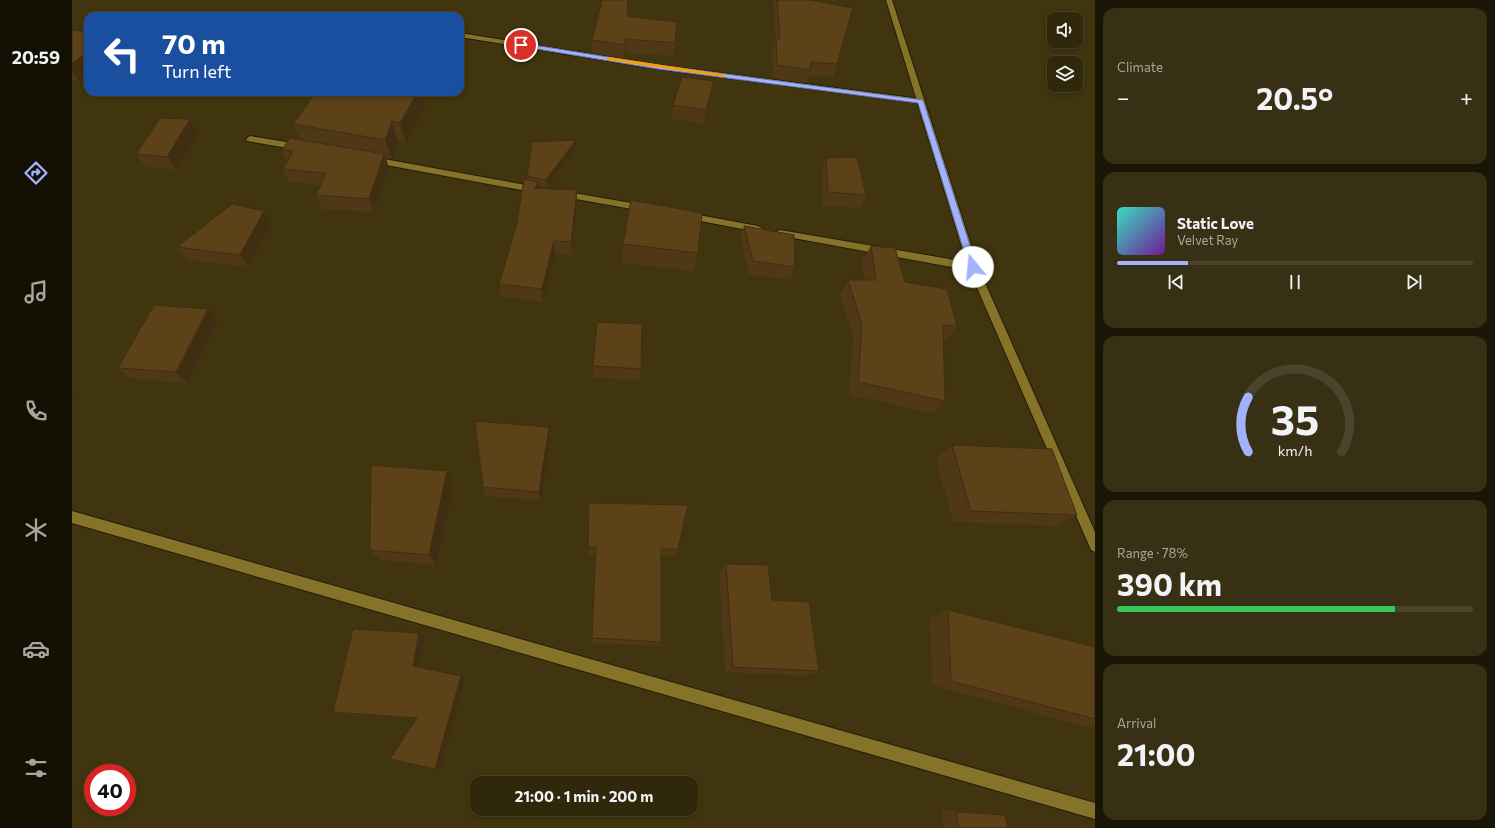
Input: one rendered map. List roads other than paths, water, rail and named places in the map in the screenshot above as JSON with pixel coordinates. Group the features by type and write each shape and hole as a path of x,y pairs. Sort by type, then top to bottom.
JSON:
{"street":[{"path":"889,0 973,267 1095,546"},
{"path":"464,36 658,67 921,101"},
{"path":"250,139 305,148"},
{"path":"360,158 651,210"},
{"path":"682,215 973,267"},
{"path":"72,517 1095,811"}]}
